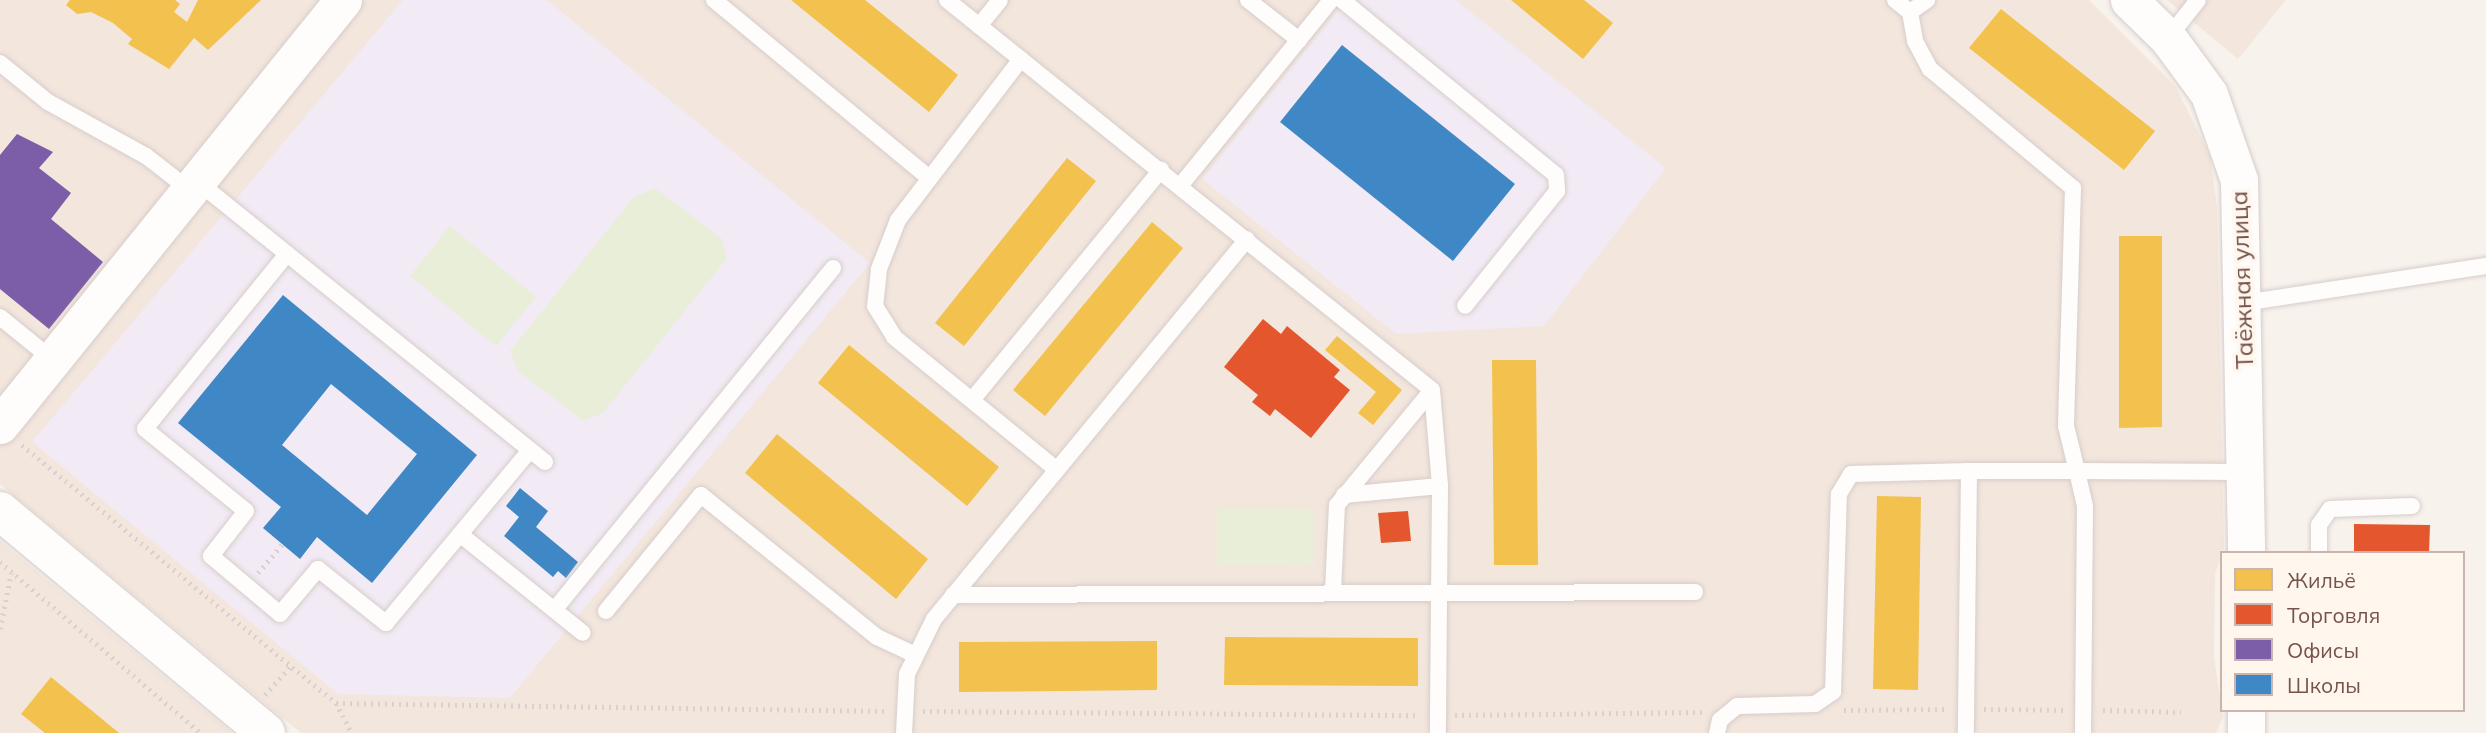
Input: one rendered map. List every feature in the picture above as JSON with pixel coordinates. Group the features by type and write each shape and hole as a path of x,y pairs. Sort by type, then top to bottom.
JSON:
{"main road":[{"path":"0,510 266,733"}],"street":[{"path":"5,430 53,360 343,0"},
{"name":"Таёжная улица","path":"2129,0 2168,38 2225,130 2239,180 2244,303 2246,551"},
{"path":"2246,712 2246,733"}],"lane":[{"path":"715,0 734,6 927,176"},
{"path":"947,0 1432,390 1440,486 1442,592 1438,733"},
{"path":"979,26 1000,0"},
{"path":"1248,0 1299,40"},
{"path":"1180,186 1331,0"},
{"path":"1342,0 1556,175 1557,191 1465,306"},
{"path":"1895,0 1910,12 1914,41 1930,69 2073,188 2066,426 2085,506 2083,733"},
{"path":"1910,12 1927,0"},
{"path":"2168,38 2198,0"},
{"path":"1021,59 927,176 898,220 879,269 875,306 894,337 1057,470"},
{"path":"0,63 48,102 146,156 195,187 288,254 545,462"},
{"path":"972,400 1161,170"},
{"path":"904,733 904,711 913,654 953,595 1247,239"},
{"path":"288,254 145,429 246,511 211,556 280,614 318,569 386,623 530,450"},
{"path":"2244,303 2486,266"},
{"path":"555,610 833,268"},
{"path":"0,317 53,360"},
{"path":"1333,592 1333,517 1344,495 1432,390"},
{"path":"1966,733 1969,471"},
{"path":"1717,733 1726,711 1815,705 1833,692 1839,494 1851,474 1969,471 2245,472"},
{"path":"1344,495 1440,486"},
{"path":"606,611 701,495 877,636 913,654"},
{"path":"2319,551 2319,525 2330,509 2412,506"},
{"path":"461,535 583,633"},
{"path":"953,595 1695,592"}],"path":[{"path":"5,430 336,703 352,733"},
{"path":"0,562 201,733"},
{"path":"0,629 10,573"},
{"path":"336,703 1439,715 1726,711"},
{"path":"1833,710 2181,712"}],"shaded area":[{"path":"0,0 2089,0 2176,87 2210,156 2217,207 2224,548 2220,551 2215,574 2214,657 2220,712 2223,717 2216,733 301,733 0,484"},
{"path":"403,0 547,0 870,263 510,698 338,694 32,442"},
{"path":"1346,0 1456,0 1666,168 1544,326 1396,334 1202,179"},
{"path":"2167,0 2286,0 2238,59"},
{"path":"0,541 232,733 0,733"}],"green space":[{"path":"655,188 722,239 727,258 603,413 583,421 518,371 510,351 634,197"},
{"path":"450,226 536,297 496,346 410,276"},
{"path":"1218,508 1314,509 1314,566 1217,565"}],"building: Жильё":[{"path":"70,0 175,0 180,4 174,12 187,22 198,0 261,0 208,50 194,38 169,69 128,44 132,39 113,23 91,12 77,14 66,5"},
{"path":"791,0 865,0 958,75 929,112"},
{"path":"1511,0 1584,0 1613,23 1583,59"},
{"path":"2001,9 2155,131 2124,170 1969,48"},
{"path":"1067,158 1096,181 964,346 935,323"},
{"path":"1152,222 1183,248 1045,416 1013,390"},
{"path":"2119,236 2162,236 2162,427 2119,428"},
{"path":"1337,336 1402,390 1373,425 1358,413 1376,392 1325,350"},
{"path":"849,345 999,467 967,506 818,383"},
{"path":"1492,360 1536,360 1538,565 1494,565"},
{"path":"777,434 928,559 896,599 745,473"},
{"path":"1877,496 1921,497 1918,690 1873,689"},
{"path":"1225,637 1418,638 1418,686 1224,685"},
{"path":"1157,641 1157,690 959,692 959,642"},
{"path":"51,677 119,733 45,733 21,714"}],"building: Торговля":[{"path":"1263,319 1281,334 1287,326 1340,370 1334,377 1350,390 1311,438 1275,409 1270,416 1252,402 1258,395 1224,367"},
{"path":"1408,511 1411,541 1381,543 1378,513"},
{"path":"2354,524 2430,525 2429,551 2354,551"}],"building: Офисы":[{"path":"17,134 53,152 39,168 71,193 51,219 103,262 49,329 0,289 0,155"}],"building: Школы":[{"path":"1342,45 1515,184 1453,261 1280,122"},
{"path":"283,295 477,455 372,583 317,537 300,559 263,528 281,507 178,423","holes":["331,384 417,454 367,515 282,445"]},
{"path":"520,488 548,511 536,527 578,562 566,578 558,571 553,577 504,536 519,517 506,506"}]}
